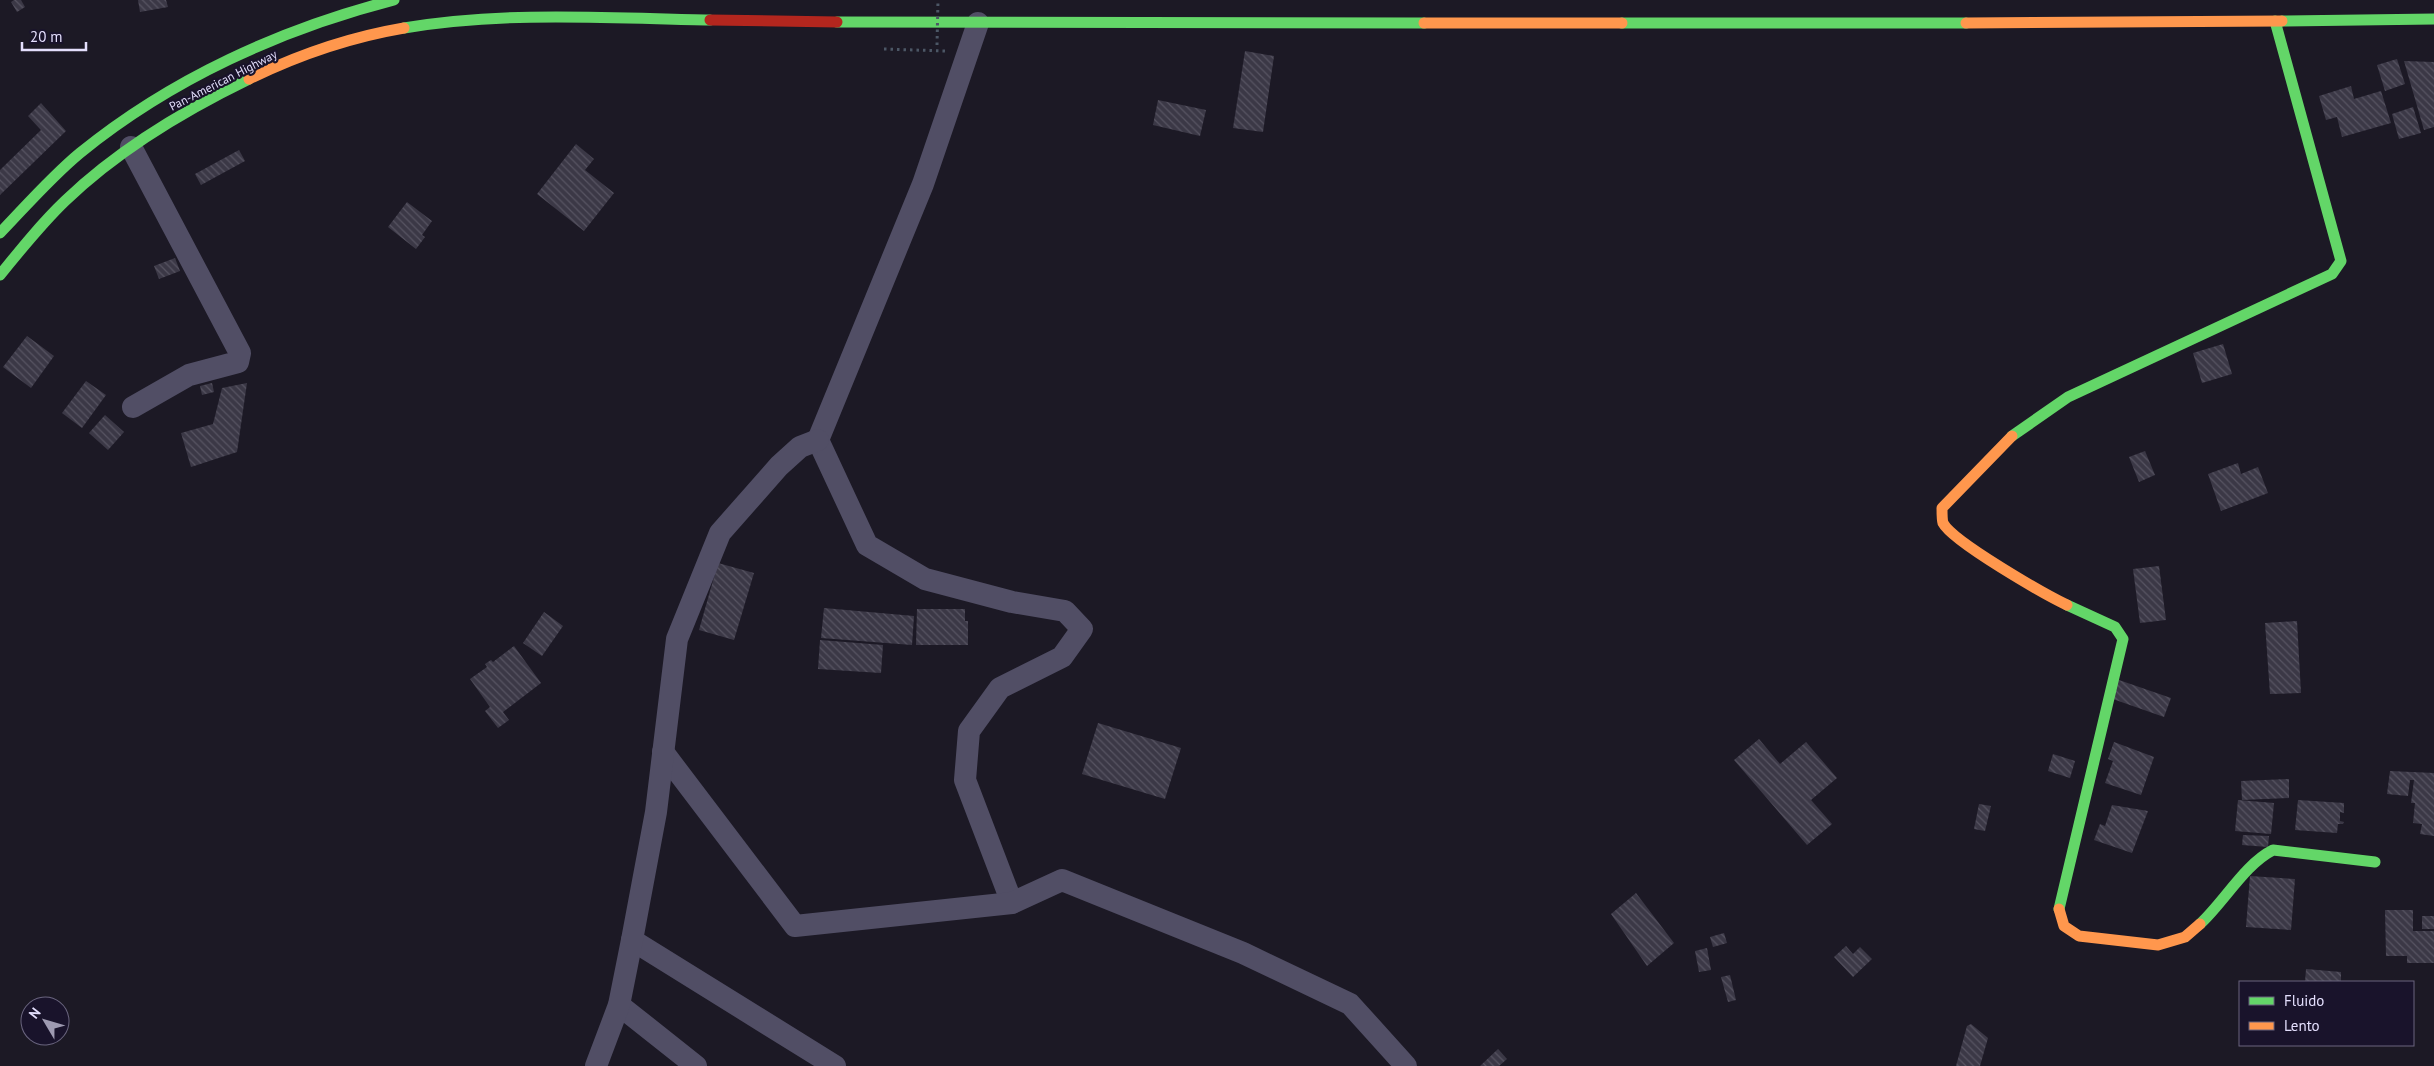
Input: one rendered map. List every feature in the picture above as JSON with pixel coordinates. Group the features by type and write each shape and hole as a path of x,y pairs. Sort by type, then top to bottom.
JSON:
{"main road":[{"name":"Pan-American Highway","path":"0,233 80,153 117,125 154,101 249,51 316,22 394,0"},
{"name":"Pan-American Highway","path":"0,275 68,198 131,147 197,106 263,72 320,48 388,31 454,22 541,18 978,23 2275,21 2434,19"},
{"path":"2275,21 2341,261 2332,274 2068,397 2005,441 1942,508 1943,522 1955,536 2041,593 2115,627 2123,639 2059,910 2064,926 2079,936 2158,946 2184,938 2213,912 2261,856 2273,850 2375,862"}],"street":[{"path":"596,1066 619,1005 632,940 656,812 677,639 720,533 779,466 800,447 818,440 923,184 978,23"},
{"path":"131,147 240,353 238,362 189,375 133,407"},
{"path":"818,440 867,545 925,579 1012,602 1065,611 1082,629 1062,656 1000,688 969,730 965,780 1012,902"},
{"path":"663,752 795,926 1012,902 1062,880 1243,953 1350,1004 1406,1066"},
{"path":"632,940 835,1066"},
{"path":"619,1005 696,1066"}],"path":[{"path":"937,45 938,0"}],"building":[{"path":"21,0 25,7 17,12 11,2"},
{"path":"138,0 166,0 168,7 140,12"},
{"path":"1245,51 1274,56 1263,132 1233,128"},
{"path":"2397,59 2405,84 2385,91 2377,65"},
{"path":"2404,61 2434,62 2434,127 2424,130"},
{"path":"2351,86 2354,99 2381,91 2391,123 2342,137 2337,117 2326,120 2319,96"},
{"path":"1158,100 1206,110 1200,136 1153,125"},
{"path":"41,103 66,131 0,195 0,170 41,130 28,116"},
{"path":"2413,107 2421,133 2399,139 2392,114"},
{"path":"576,144 594,159 585,170 614,193 584,231 537,194"},
{"path":"239,150 245,161 201,185 195,174"},
{"path":"407,202 432,221 422,235 425,237 416,249 388,227"},
{"path":"175,258 180,271 159,279 154,266"},
{"path":"27,336 54,356 31,388 3,367"},
{"path":"2223,344 2232,374 2202,383 2193,353"},
{"path":"86,381 106,395 82,428 62,413"},
{"path":"212,383 214,392 202,395 200,386"},
{"path":"247,383 237,452 191,467 181,433 213,424 222,388"},
{"path":"105,415 124,432 108,450 89,433"},
{"path":"2145,451 2155,475 2139,482 2129,457"},
{"path":"2238,463 2241,474 2258,467 2268,493 2221,511 2208,474"},
{"path":"718,563 754,573 734,640 699,630"},
{"path":"2159,566 2166,620 2140,623 2133,569"},
{"path":"824,608 914,616 912,645 821,638"},
{"path":"917,609 965,609 965,621 968,621 968,645 916,645"},
{"path":"544,612 563,626 542,656 523,643"},
{"path":"2297,621 2301,693 2270,694 2265,623"},
{"path":"820,640 883,645 881,673 818,669"},
{"path":"514,646 541,683 503,712 509,720 498,728 485,711 490,707 470,679 487,667 485,664 491,660 493,662"},
{"path":"2116,679 2171,698 2164,717 2110,698"},
{"path":"1098,723 1181,748 1165,799 1082,774"},
{"path":"1759,739 1780,764 1806,742 1837,778 1811,800 1832,824 1807,845 1734,760"},
{"path":"2114,742 2154,757 2141,795 2105,783 2113,761 2108,759"},
{"path":"2053,754 2075,761 2070,778 2048,771"},
{"path":"2390,771 2434,773 2434,836 2420,834 2422,824 2413,823 2415,803 2411,803 2414,780 2410,780 2408,796 2387,794"},
{"path":"2289,779 2289,798 2242,800 2241,781"},
{"path":"2238,800 2274,803 2271,834 2235,831"},
{"path":"2298,800 2344,803 2344,813 2340,812 2340,821 2344,822 2343,824 2338,824 2337,833 2295,830"},
{"path":"1979,804 1991,806 1985,831 1974,829"},
{"path":"2112,805 2148,811 2132,853 2094,840 2100,824 2105,826"},
{"path":"2243,835 2269,836 2268,847 2242,845"},
{"path":"2250,876 2295,879 2291,930 2246,927"},
{"path":"1636,893 1674,943 1647,966 1611,914"},
{"path":"2385,910 2413,910 2413,931 2434,931 2434,963 2407,963 2407,956 2386,956"},
{"path":"2422,916 2434,916 2434,929 2422,929"},
{"path":"1724,933 1727,943 1713,947 1710,937"},
{"path":"1846,946 1853,954 1860,947 1872,959 1853,977 1834,957"},
{"path":"1707,948 1711,970 1699,972 1695,951"},
{"path":"2306,969 2341,972 2341,981 2305,981"},
{"path":"1730,975 1736,1000 1728,1002 1721,977"},
{"path":"1971,1024 1988,1038 1980,1066 1956,1066 1967,1026"},
{"path":"1498,1049 1507,1059 1499,1066 1480,1066"}],"traffic: fast":[{"path":"0,233 69,162 115,126 152,102 190,80 269,42 310,26 394,0"},
{"path":"404,28 480,19 518,17 710,20"},
{"path":"2282,21 2434,19"},
{"path":"2012,436 2068,397 2332,274 2341,261 2275,21"},
{"path":"837,22 1424,23"},
{"path":"1622,23 1966,23"},
{"path":"0,275 56,209 107,165 176,118 249,79"},
{"path":"2059,909 2123,639 2115,627 2067,605"},
{"path":"2200,924 2253,864 2273,850 2375,862"}],"traffic: slow":[{"path":"1966,23 2282,21"},
{"path":"1424,23 1622,23"},
{"path":"249,79 286,62 325,48 364,36 404,28"},
{"path":"2012,436 1942,508 1943,523 1950,532 1981,555 2021,580 2067,605"},
{"path":"2059,909 2064,926 2079,936 2158,945 2185,937 2200,924"}],"traffic: jam":[{"path":"710,20 837,22"}]}
